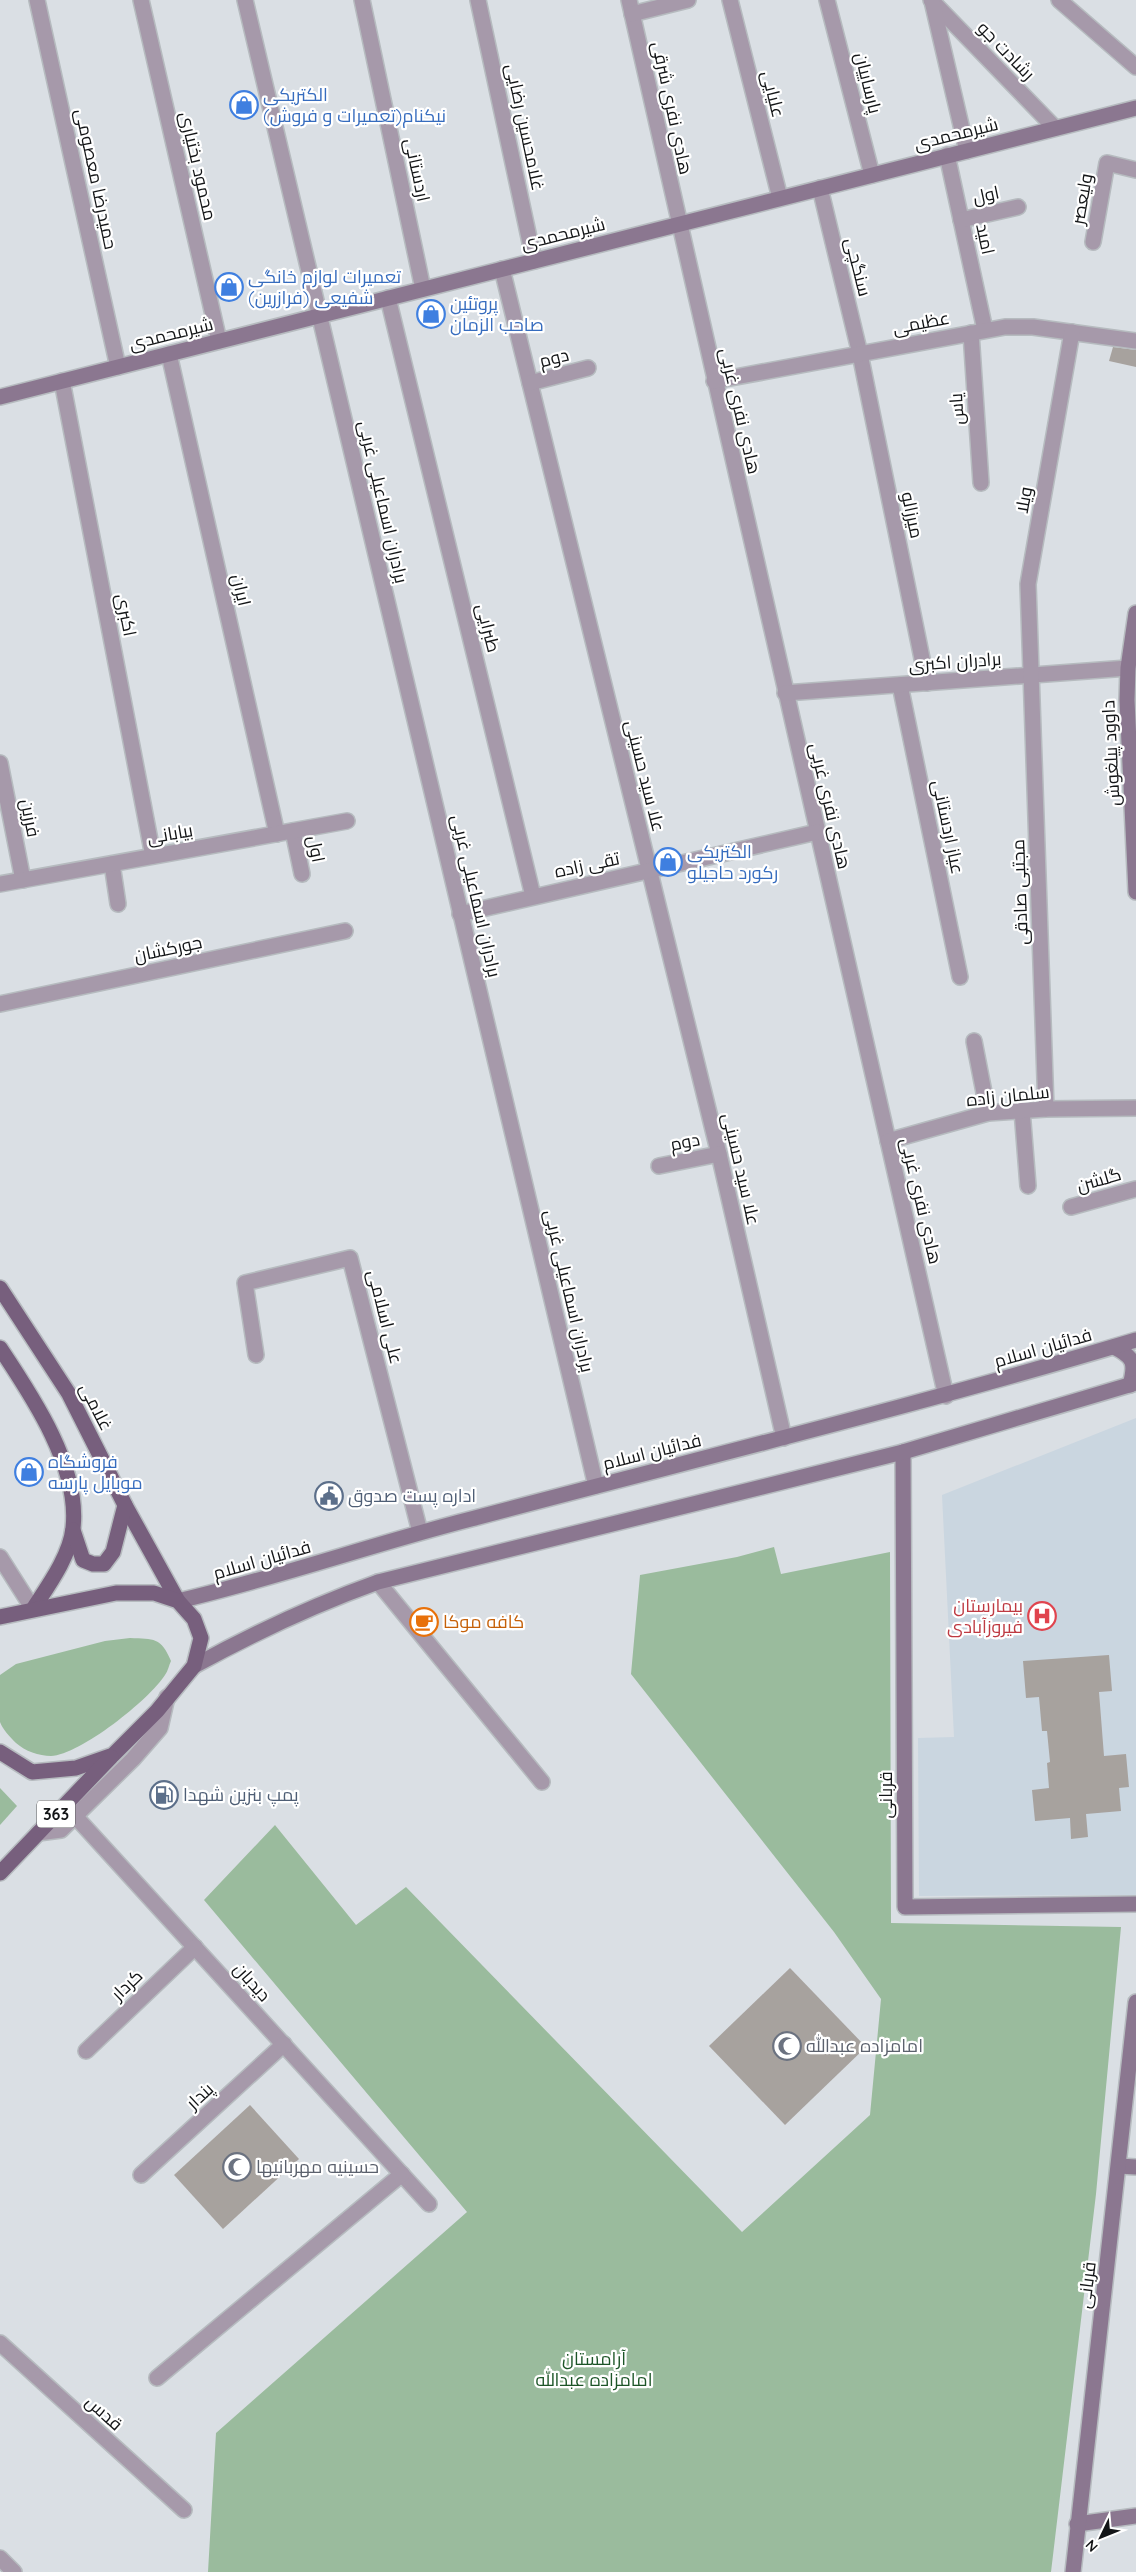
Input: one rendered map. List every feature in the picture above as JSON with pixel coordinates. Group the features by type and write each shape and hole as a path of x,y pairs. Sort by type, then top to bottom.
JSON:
{"main road":[{"name":"غلامی","path":"0,1288 69,1394 125,1505 178,1601 194,1619 201,1638 194,1666"},
{"path":"0,1348 47,1424 64,1466 73,1507 73,1530 83,1560 93,1564 104,1564 113,1552 125,1505"},
{"path":"33,1609 57,1574 73,1530"},
{"path":"1,1616 116,1593 154,1592 178,1601"},
{"path":"0,1752 32,1772 76,1768 112,1755 157,1711 194,1666"},
{"name":"363","path":"0,1874 112,1755"}],"street":[{"name":"حمیدرضا معصومی","path":"37,0 118,367"},
{"name":"محمود بختیاری","path":"141,0 219,341"},
{"name":"برادران اسماعیلی غربی","path":"245,0 596,1486"},
{"name":"اردستانی","path":"362,0 423,289"},
{"name":"غلامحسین رضایی","path":"478,0 534,261"},
{"path":"630,7 688,0"},
{"name":"علیایی","path":"730,0 780,198"},
{"name":"پارساییان","path":"828,0 872,175"},
{"path":"931,0 967,151"},
{"name":"رشادت جو","path":"931,0 1055,128"},
{"path":"1059,0 1136,67"},
{"name":"هادی نفری شرقی","path":"630,7 678,224"},
{"name":"شیرمحمدی","path":"0,397 1136,108"},
{"name":"امید","path":"947,155 961,220 978,332"},
{"name":"ولیعصر","path":"1093,242 1107,163 1136,170"},
{"name":"سنگچی","path":"820,188 860,354"},
{"name":"اول","path":"961,220 1018,207"},
{"name":"هادی نفری غربی","path":"678,224 946,1396"},
{"name":"علا سید حسینی","path":"502,269 718,1154 784,1438"},
{"name":"طبرایی","path":"388,298 533,896"},
{"name":"عظیمی","path":"714,381 978,332 1033,327 1136,341"},
{"name":"یاس","path":"978,332 981,483"},
{"name":"ویلا","path":"1031,675 1028,584 1072,332"},
{"name":"ایران","path":"169,354 277,834"},
{"name":"میرزالو","path":"860,354 927,683"},
{"name":"دوم","path":"530,383 588,368"},
{"name":"اکبری","path":"62,381 152,856"},
{"name":"داوود پیلغوش","path":"1136,613 1128,668 1126,700 1136,892"},
{"name":"برادران اکبری","path":"785,693 1128,668"},
{"name":"مجتبی صادقی","path":"1031,675 1046,1109"},
{"name":"عیاز اردستانی","path":"900,685 960,977"},
{"name":"فرزین","path":"0,763 23,880"},
{"name":"بیابانی","path":"0,884 347,821"},
{"name":"اول","path":"293,831 302,874"},
{"name":"تقی زاده","path":"533,896 817,832"},
{"path":"112,864 118,904"},
{"path":"460,914 533,896"},
{"name":"جورکشان","path":"0,1004 345,930"},
{"path":"974,1041 988,1113"},
{"name":"سلمان زاده","path":"888,1141 988,1113 1046,1109 1136,1108"},
{"path":"1022,1110 1028,1186"},
{"name":"دوم","path":"659,1166 718,1154"},
{"name":"گلشن","path":"1072,1207 1136,1189"},
{"name":"علی اسلامی","path":"256,1355 245,1283 350,1258 420,1532"},
{"name":"فدائیان اسلام","path":"178,1601 258,1582 420,1532 946,1396 1136,1340"},
{"path":"194,1666 247,1637 324,1601 378,1582 903,1452 1133,1384 1134,1362 1129,1354 1114,1347"},
{"name":"قربانی","path":"903,1452 905,1908 1136,1904"},
{"path":"0,1557 33,1609"},
{"path":"378,1582 542,1782"},
{"path":"38,1833 61,1830 133,1759 160,1728 167,1697"},
{"name":"دیدبان","path":"75,1816 429,2204"},
{"name":"کردار","path":"86,2051 195,1947"},
{"name":"قربانی","path":"1073,2572 1136,2002"},
{"name":"پندار","path":"141,2175 284,2044"},
{"path":"1119,2166 1136,2167"},
{"path":"157,2378 402,2174"},
{"name":"قدس","path":"0,2343 184,2510"},
{"path":"1077,2524 1136,2516"},
{"path":"0,2558 14,2572"}],"shaded area":[{"name":"بیمارستان فیروزآبادی","path":"1136,1418 1136,1895 919,1896 918,1738 954,1737 942,1495"}],"green space":[{"name":"آرامستان امامزاده عبدالله","path":"774,1547 781,1574 890,1552 891,1923 1121,1927 1096,2194 1051,2572 208,2572 216,2433 467,2212 204,1900 275,1825 356,1925 406,1887 742,2232 870,2115 881,1999 834,1932 631,1674 640,1575 737,1557"},
{"path":"130,1638 151,1639 160,1643 171,1661 166,1673 157,1685 145,1698 113,1724 79,1746 64,1753 51,1756 28,1751 16,1743 5,1731 0,1722 0,1675 16,1664 105,1641"},
{"path":"0,1788 17,1806 0,1825"}],"building":[{"path":"1113,347 1136,350 1136,367 1109,361"},
{"path":"1109,1655 1112,1691 1099,1692 1104,1756 1126,1754 1129,1787 1119,1788 1121,1811 1086,1814 1088,1837 1071,1839 1070,1818 1035,1821 1032,1790 1049,1788 1047,1763 1050,1762 1047,1731 1042,1731 1039,1697 1026,1698 1023,1661"},
{"name":"امامزاده عبدالله","path":"790,1968 866,2047 785,2125 709,2046"},
{"name":"حسینیه مهربانیها","path":"250,2105 299,2159 223,2229 174,2175"}],"place":[{"name":"الکتریکی نیکنام(تعمیرات و فروش)","path":"244,105"},
{"name":"تعمیرات لوازم خانگی شفیعی (فرازرین)","path":"229,287"},
{"name":"پروتئین صاحب الزمان","path":"431,314"},
{"name":"الکتریکی رکورد حاجیلو","path":"668,862"},
{"name":"فروشگاه موبایل پارسه","path":"29,1472"},
{"name":"اداره پست صدوق","path":"329,1496"},
{"name":"بیمارستان فیروزآبادی","path":"1042,1616"},
{"name":"کافه موکا","path":"424,1622"},
{"name":"پمپ بنزین شهدا","path":"164,1795"},
{"name":"امامزاده عبدالله","path":"787,2046"},
{"name":"حسینیه مهربانیها","path":"237,2167"}]}
